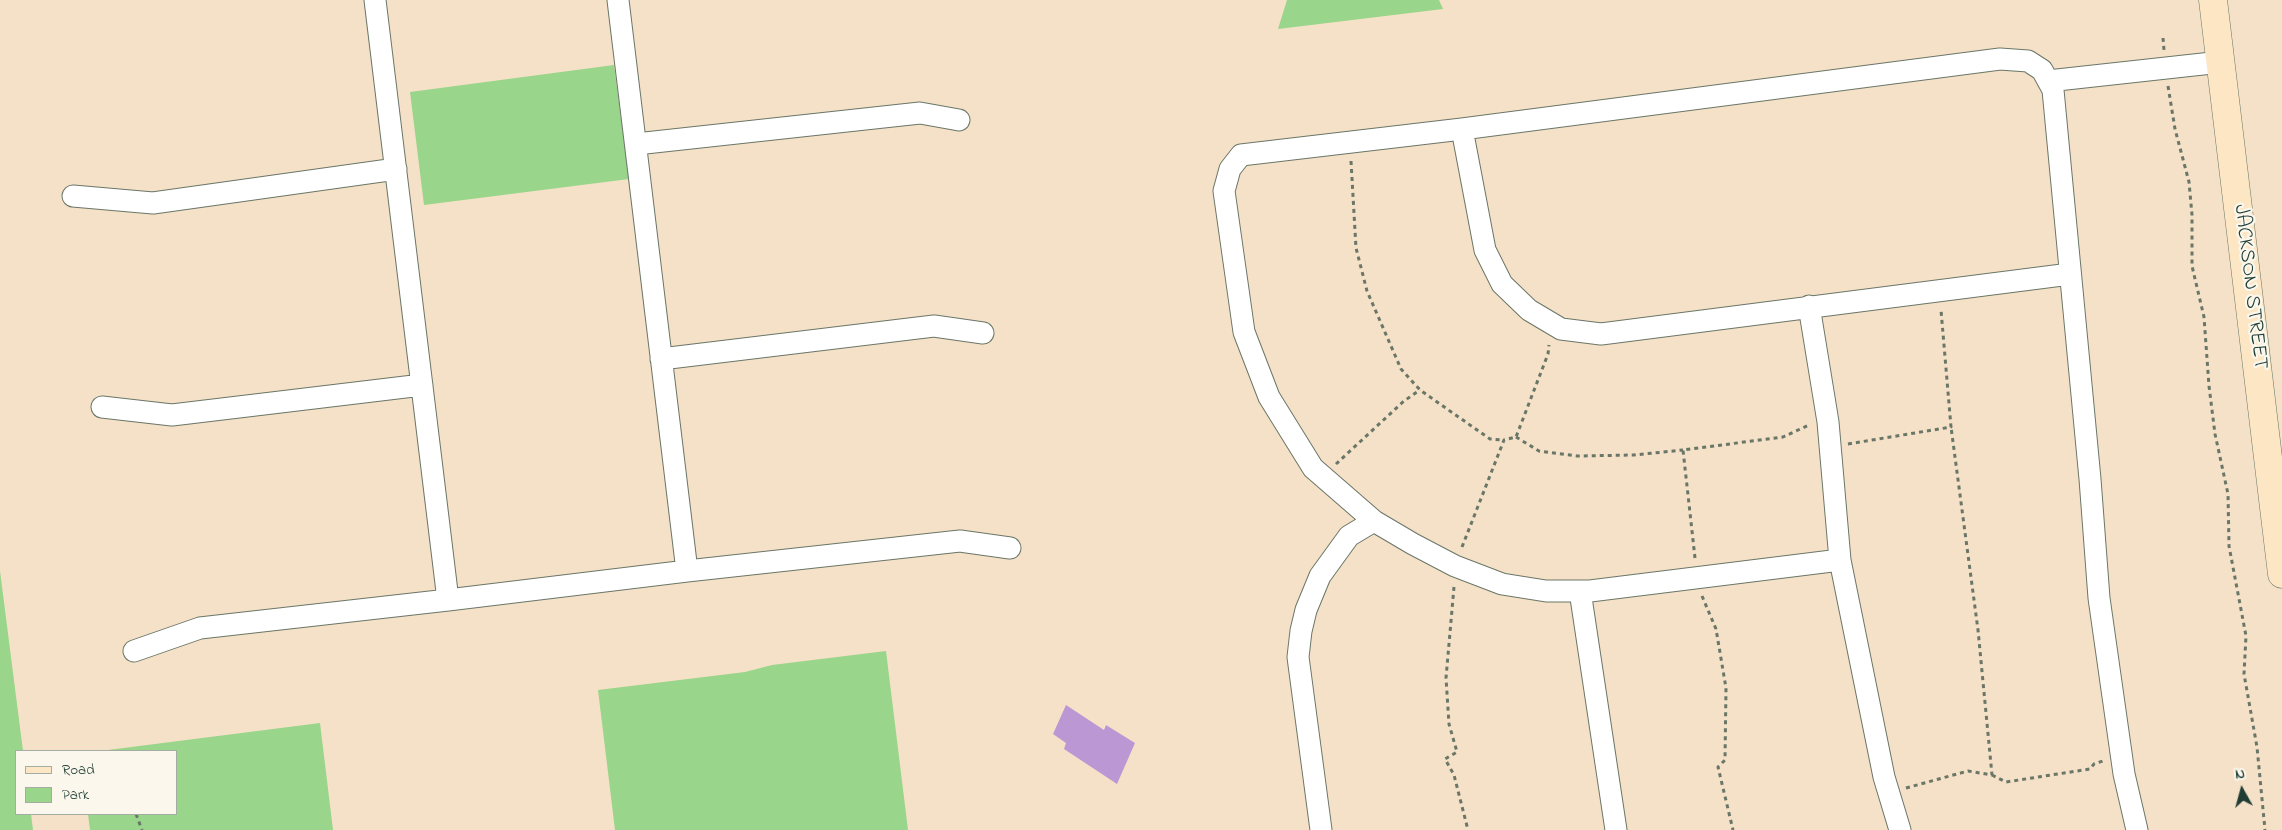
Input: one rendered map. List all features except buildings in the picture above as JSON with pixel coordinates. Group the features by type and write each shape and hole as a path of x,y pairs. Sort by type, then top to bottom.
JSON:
{"main road":[{"name":"JACKSON STREET","path":"2213,0 2282,574"}],"street":[{"path":"375,0 448,600"},
{"path":"618,0 687,571"},
{"path":"1840,560 1580,591 1546,591 1502,584 1454,566 1374,521 1313,468 1268,397 1244,332 1224,191 1230,169 1241,155 1462,129 2000,59 2028,61 2042,70 2053,90 2090,479 2099,598 2121,757 2137,830"},
{"path":"2048,82 2221,62"},
{"path":"636,144 920,113 959,120"},
{"path":"1462,129 1485,250 1502,284 1529,310 1561,329 1602,334 2070,274"},
{"path":"73,196 153,203 396,169"},
{"path":"1809,306 1830,447 1840,560 1888,792 1900,830"},
{"path":"661,359 934,326 983,333"},
{"path":"102,407 172,415 422,386"},
{"path":"1321,830 1298,657 1301,632 1306,610 1320,576 1349,536 1374,521"},
{"path":"134,651 200,628 960,541 1010,548"},
{"path":"1580,591 1616,830"}],"path":[{"path":"2163,38 2164,52"},
{"path":"2168,84 2175,129 2184,159 2188,182 2192,215 2192,266 2204,317 2211,405 2228,494 2229,546 2246,636 2244,674 2257,747 2265,830"},
{"path":"1348,142 1351,159 1356,248 1367,291 1401,369 1420,390 1490,439 1504,440"},
{"path":"1938,290 1951,427 1978,630 1992,775"},
{"path":"1323,476 1404,401 1420,390"},
{"path":"1830,447 1951,427"},
{"path":"1516,437 1539,451 1577,456 1634,455 1683,450"},
{"path":"1888,792 1968,771 1992,775 2006,782 2090,769 2094,764 2121,757"},
{"path":"136,815 142,830"}],"green space":[{"path":"1287,0 1439,0 1443,9 1278,29"},
{"path":"614,65 629,179 424,205 410,92"},
{"path":"0,571 23,750 15,750 15,815 31,815 33,830 0,830"},
{"path":"886,651 908,830 615,830 598,690 745,672 772,665"},
{"path":"320,723 333,830 90,830 88,815 178,815 178,750 108,750"}]}
